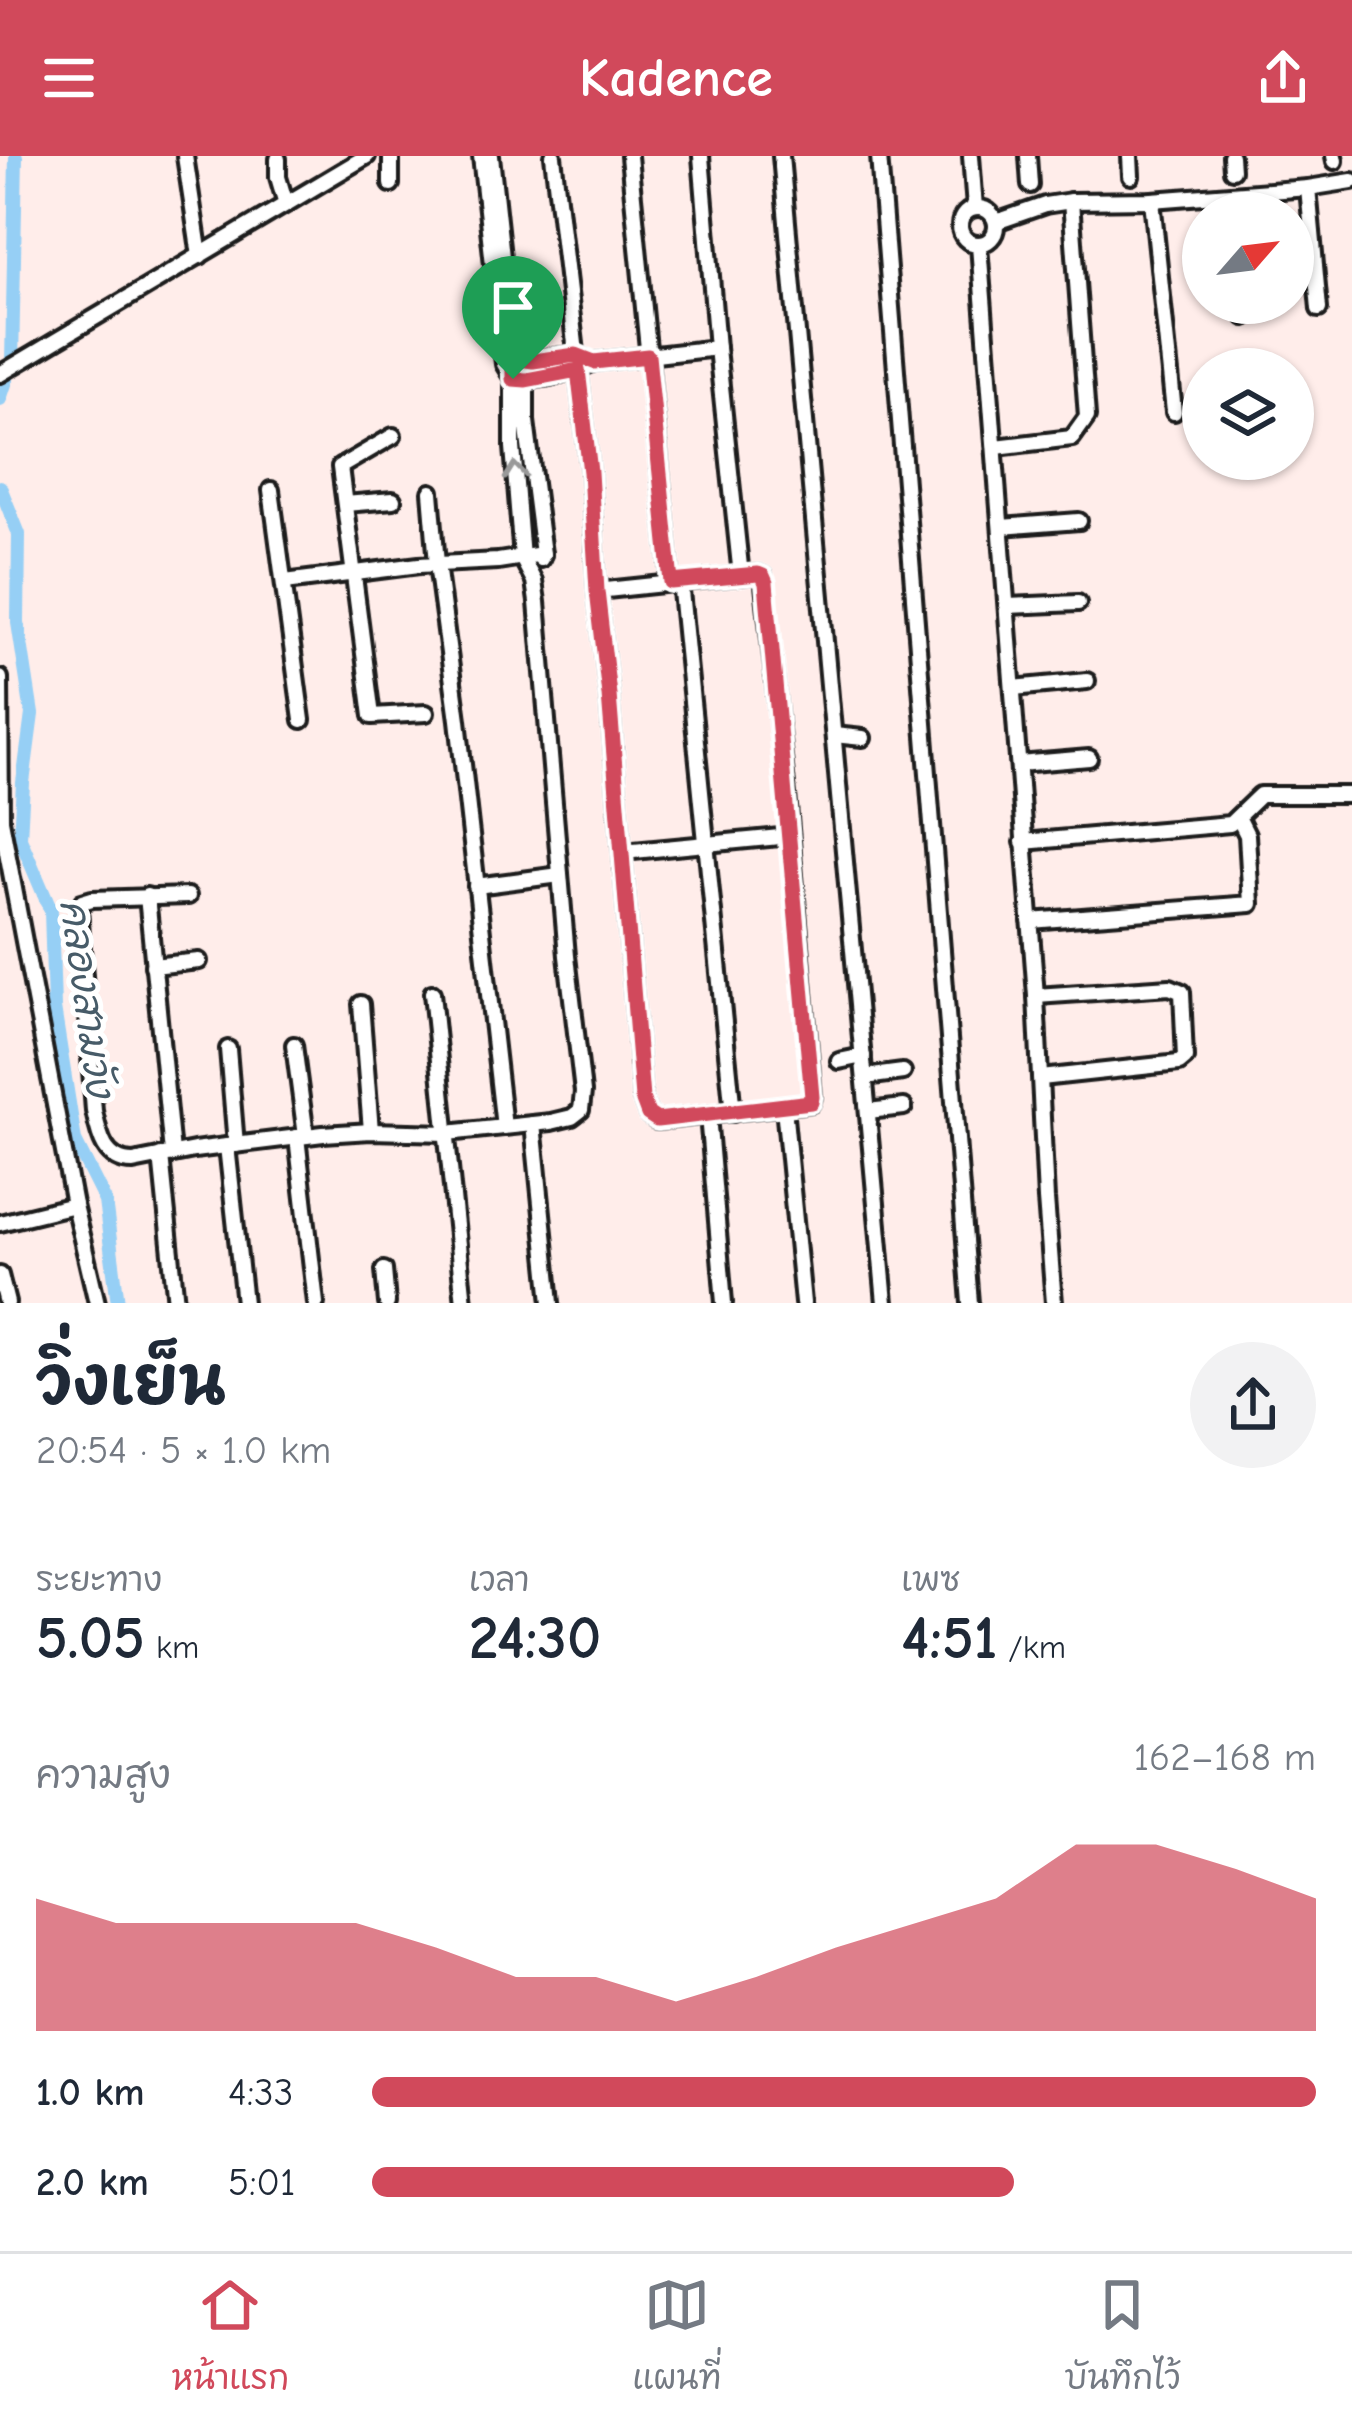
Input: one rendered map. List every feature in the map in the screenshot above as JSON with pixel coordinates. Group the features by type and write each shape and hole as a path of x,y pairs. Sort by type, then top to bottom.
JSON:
{"street":[{"path":"185,156 200,256"},
{"path":"0,374 367,156"},
{"path":"391,156 391,184"},
{"path":"481,156 504,364 519,380"},
{"path":"188,896 82,902 78,919 94,1112 105,1148 124,1162 301,1136 448,1133 533,1124 572,1117 581,1110 534,581 522,558 520,359 490,156"},
{"path":"553,156 590,472 597,591 642,1098 648,1114 657,1120 811,1102 766,583 758,574 597,591"},
{"path":"629,156 733,1113"},
{"path":"701,156 741,576"},
{"path":"781,156 886,1303"},
{"path":"879,156 970,1303"},
{"path":"971,156 975,208"},
{"path":"1028,156 1030,185"},
{"path":"1130,156 1131,176"},
{"path":"278,158 286,204"},
{"path":"1257,192 1352,181"},
{"path":"1308,188 1319,309"},
{"path":"996,222 1045,205 1182,198"},
{"path":"1152,200 1174,412"},
{"path":"996,447 1072,438 1087,417 1071,202"},
{"path":"975,208 988,211 996,222 993,238 979,245 964,239 959,224 975,208"},
{"path":"979,245 1036,996 1054,1303"},
{"path":"520,359 577,363 717,348"},
{"path":"519,380 577,363"},
{"path":"519,422 543,554 534,581"},
{"path":"393,436 340,467 372,716 426,713"},
{"path":"272,490 302,719"},
{"path":"431,492 504,1127"},
{"path":"345,504 393,500"},
{"path":"1001,527 1079,521"},
{"path":"285,582 543,554"},
{"path":"1007,606 1078,603"},
{"path":"0,678 1,820 97,1303"},
{"path":"1013,688 1087,681"},
{"path":"834,735 863,737"},
{"path":"1019,764 1089,758"},
{"path":"1023,842 1230,824 1260,795 1352,795"},
{"path":"1030,921 1251,904 1247,835 1238,817"},
{"path":"623,852 790,836"},
{"path":"476,886 560,875"},
{"path":"147,896 176,1303"},
{"path":"153,966 199,962"},
{"path":"1036,996 1170,986 1182,992 1183,1003 1185,1058 1180,1063 1041,1078"},
{"path":"432,993 464,1303"},
{"path":"361,1004 370,1131"},
{"path":"294,1045 316,1303"},
{"path":"228,1049 244,1303"},
{"path":"839,1061 863,1056"},
{"path":"865,1077 902,1072"},
{"path":"784,1107 802,1303"},
{"path":"868,1111 904,1107"},
{"path":"708,1115 724,1303"},
{"path":"533,1124 551,1303"},
{"path":"0,1223 74,1205"},
{"path":"384,1270 388,1303"},
{"path":"0,1275 7,1303"}],"waterway":[{"name":"คลองสามวัง","path":"0,399 12,363 16,156"},
{"name":"คลองสามวัง","path":"0,487 19,534 18,623 32,714 20,838 51,911 54,1008 75,1141 105,1201 118,1303"}],"route":[{"path":"576,355 594,362 648,356 671,582 758,574 766,583 811,1102 657,1120 645,1108 578,370 513,379 513,358 533,361 576,355"}]}
